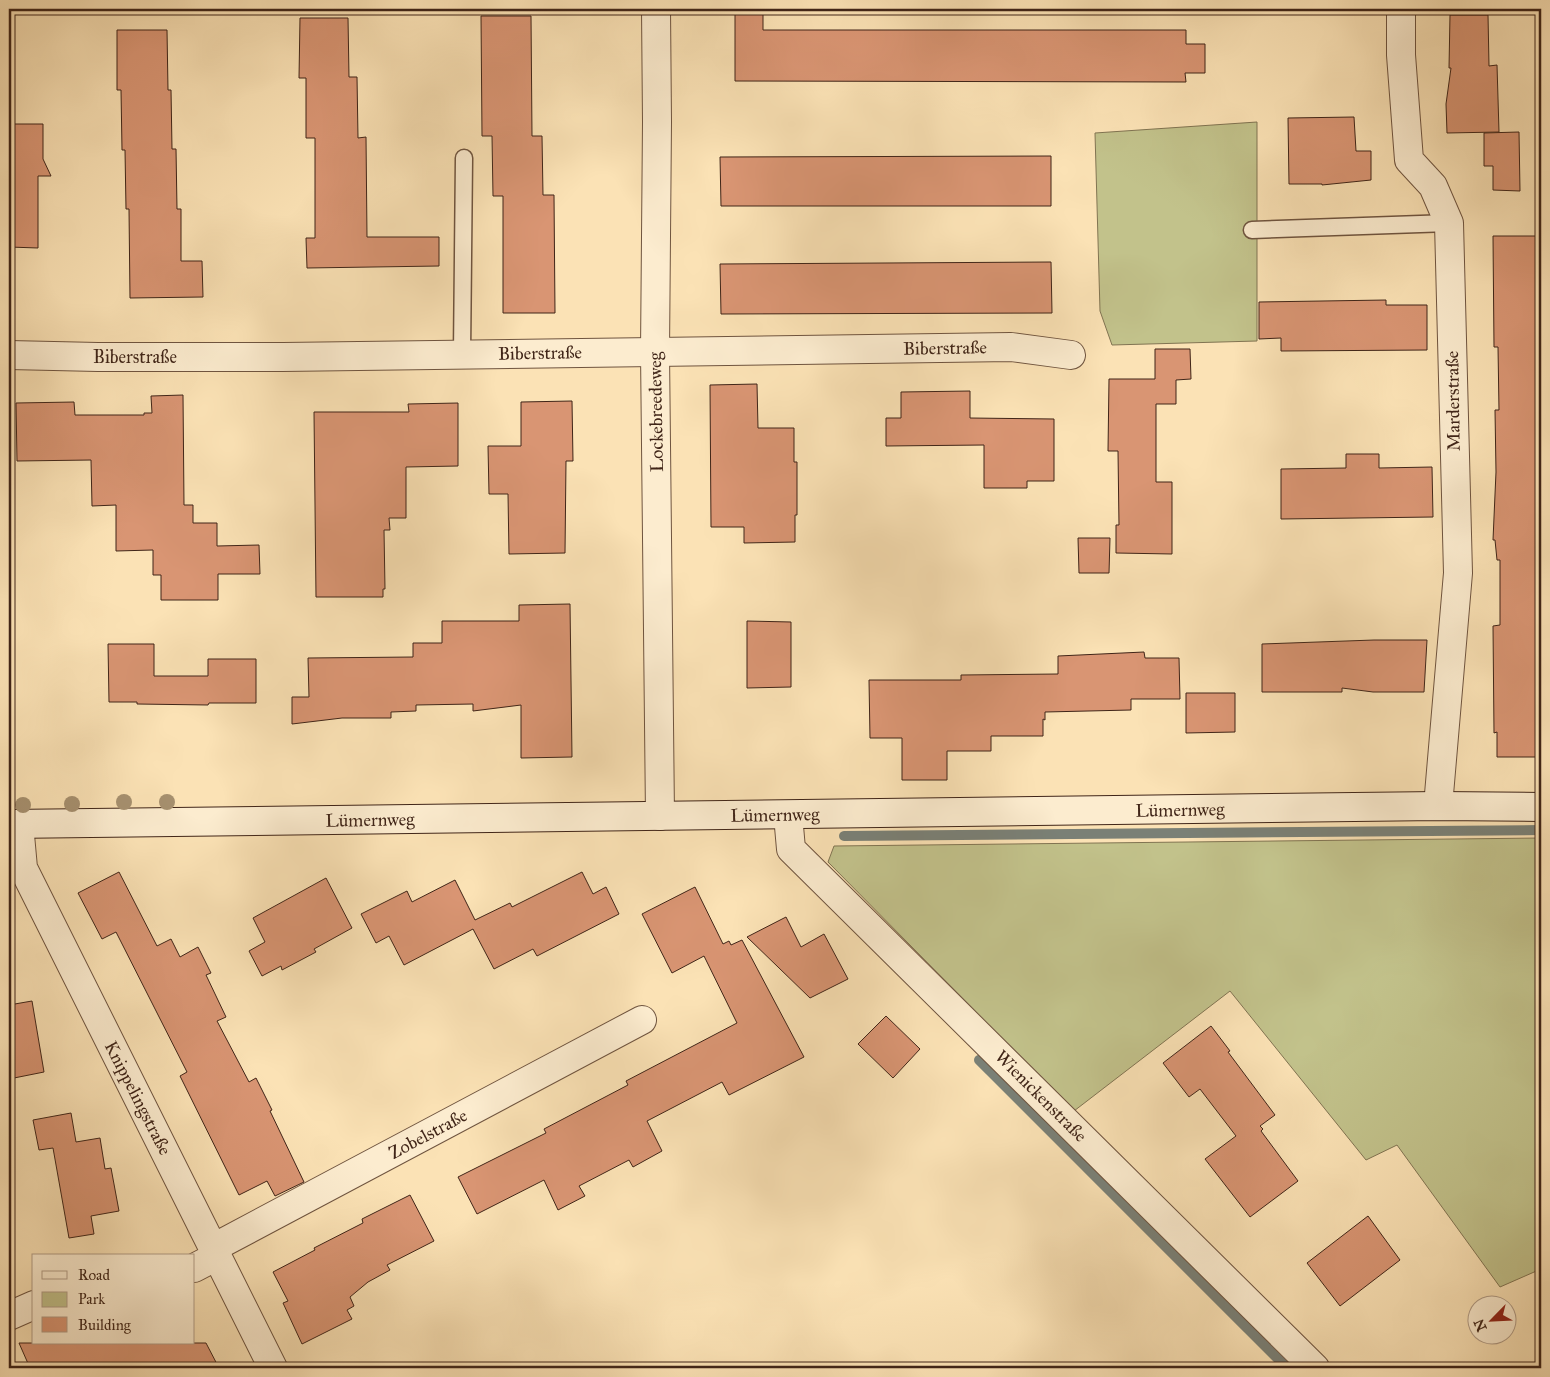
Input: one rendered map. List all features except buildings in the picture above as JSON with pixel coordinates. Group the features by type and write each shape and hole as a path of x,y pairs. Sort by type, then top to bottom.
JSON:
{"street":[{"name":"Lockebreedeweg","path":"656,9 656,352 660,816"},
{"name":"Marderstraße","path":"1401,9 1401,55 1408,160 1433,186 1449,223 1458,573 1438,806"},
{"name":"Biberstraße","path":"9,354 108,357 656,352 1011,346 1071,354"},
{"name":"Lümernweg","path":"14,824 1438,806 1541,808"},
{"name":"Wienickenstraße","path":"788,815 791,848 1315,1368"},
{"name":"Knippelingstraße","path":"14,824 23,868 208,1257 273,1368"},
{"name":"Zobelstraße","path":"208,1257 642,1020"},
{"path":"9,1316 32,1306"}],"lane":[{"path":"462,354 464,158"},
{"path":"1252,230 1449,223"}],"green space":[{"path":"1257,122 1257,341 1112,345 1100,311 1095,133"},
{"path":"1541,838 1541,1269 1500,1287 1397,1145 1366,1160 1230,991 1074,1111 828,862 834,846"}],"waterway":[{"path":"844,836 1541,830"},
{"path":"979,1060 1287,1368"}]}
